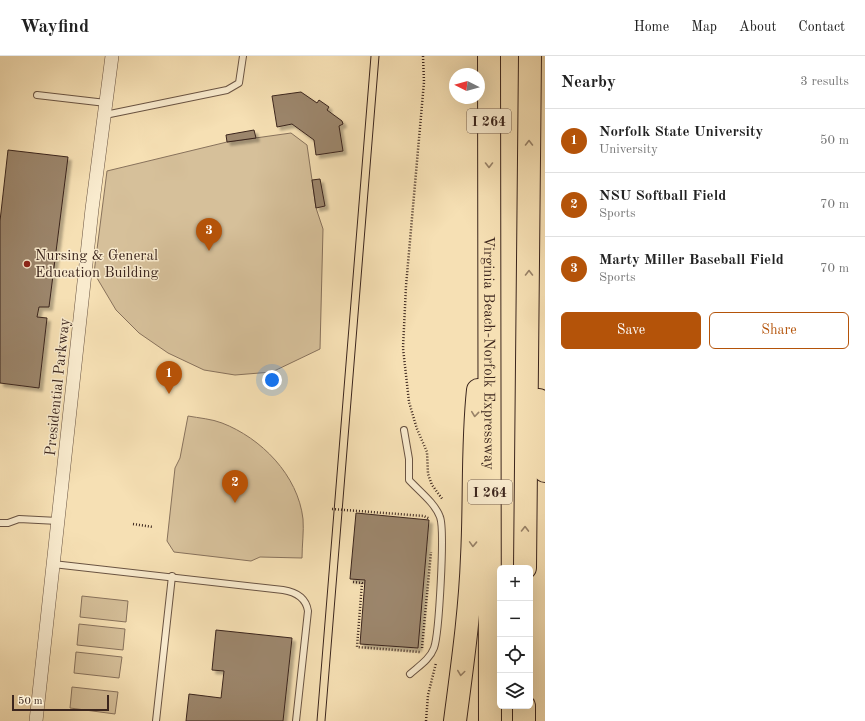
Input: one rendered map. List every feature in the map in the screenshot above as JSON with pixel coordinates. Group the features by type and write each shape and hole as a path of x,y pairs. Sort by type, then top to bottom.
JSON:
{"highway":[{"name":"Virginia Beach-Norfolk Expressway","path":"489,56 490,721"},
{"name":"I 264","path":"525,565 529,305 530,56"},
{"path":"455,721 470,594 474,529 474,427 490,264"},
{"path":"529,305 544,443 545,471"},
{"path":"524,709 524,721"}],"street":[{"name":"Presidential Parkway","path":"36,721 92,209 112,56"}],"lane":[{"path":"37,95 106,109 227,90 239,83 243,56"},
{"path":"404,430 409,459 409,480 437,512 440,517 442,531 442,554 435,646 426,660 410,674"},
{"path":"0,523 8,523 19,519 58,521"},
{"path":"53,564 172,576 288,591 302,598 308,611 296,721"},
{"path":"156,721 172,576"}],"path":[{"path":"423,56 424,82 406,286 403,348 409,402 417,429 428,452 428,474 432,484 445,504"},
{"path":"332,510 424,516 429,518 433,523"},
{"path":"133,524 153,527"},
{"path":"353,582 362,584 357,647 420,652 424,644 431,548"},
{"path":"426,721 428,695 438,660"}],"shaded area":[{"path":"291,133 307,145 316,208 323,229 320,349 272,372 235,375 204,370 168,353 139,333 116,310 94,273 107,171 227,142"},
{"path":"188,416 218,422 236,430 263,448 275,460 294,488 300,503 303,519 302,558 260,557 251,561 174,552 167,541 175,468 180,458"},
{"path":"82,596 128,601 126,622 80,617"},
{"path":"79,624 125,629 123,650 77,645"},
{"path":"76,652 122,657 119,678 74,673"},
{"path":"72,687 118,692 115,714 70,708"}],"building":[{"path":"301,92 317,103 319,100 329,107 327,110 342,121 343,124 339,126 343,151 316,155 314,140 292,124 277,127 272,96"},
{"path":"254,130 256,138 227,142 226,135"},
{"name":"Nursing & General Education Building","path":"8,150 68,157 49,307 39,307 37,317 47,318 39,388 0,383 0,221"},
{"path":"320,179 325,206 316,208 312,180"},
{"path":"356,513 429,520 418,648 360,644 365,580 350,579"},
{"path":"216,630 292,638 283,721 186,721 189,694 221,698 224,671 212,670"}],"tram line":[{"path":"317,721 371,56"},
{"path":"325,721 379,56"}],"place":[{"name":"Marty Miller Baseball Field","path":"209,251"},
{"name":"Nursing & General Education Building","path":"27,264"},
{"name":"Norfolk State University","path":"169,394"},
{"name":"NSU Softball Field","path":"235,503"}]}
